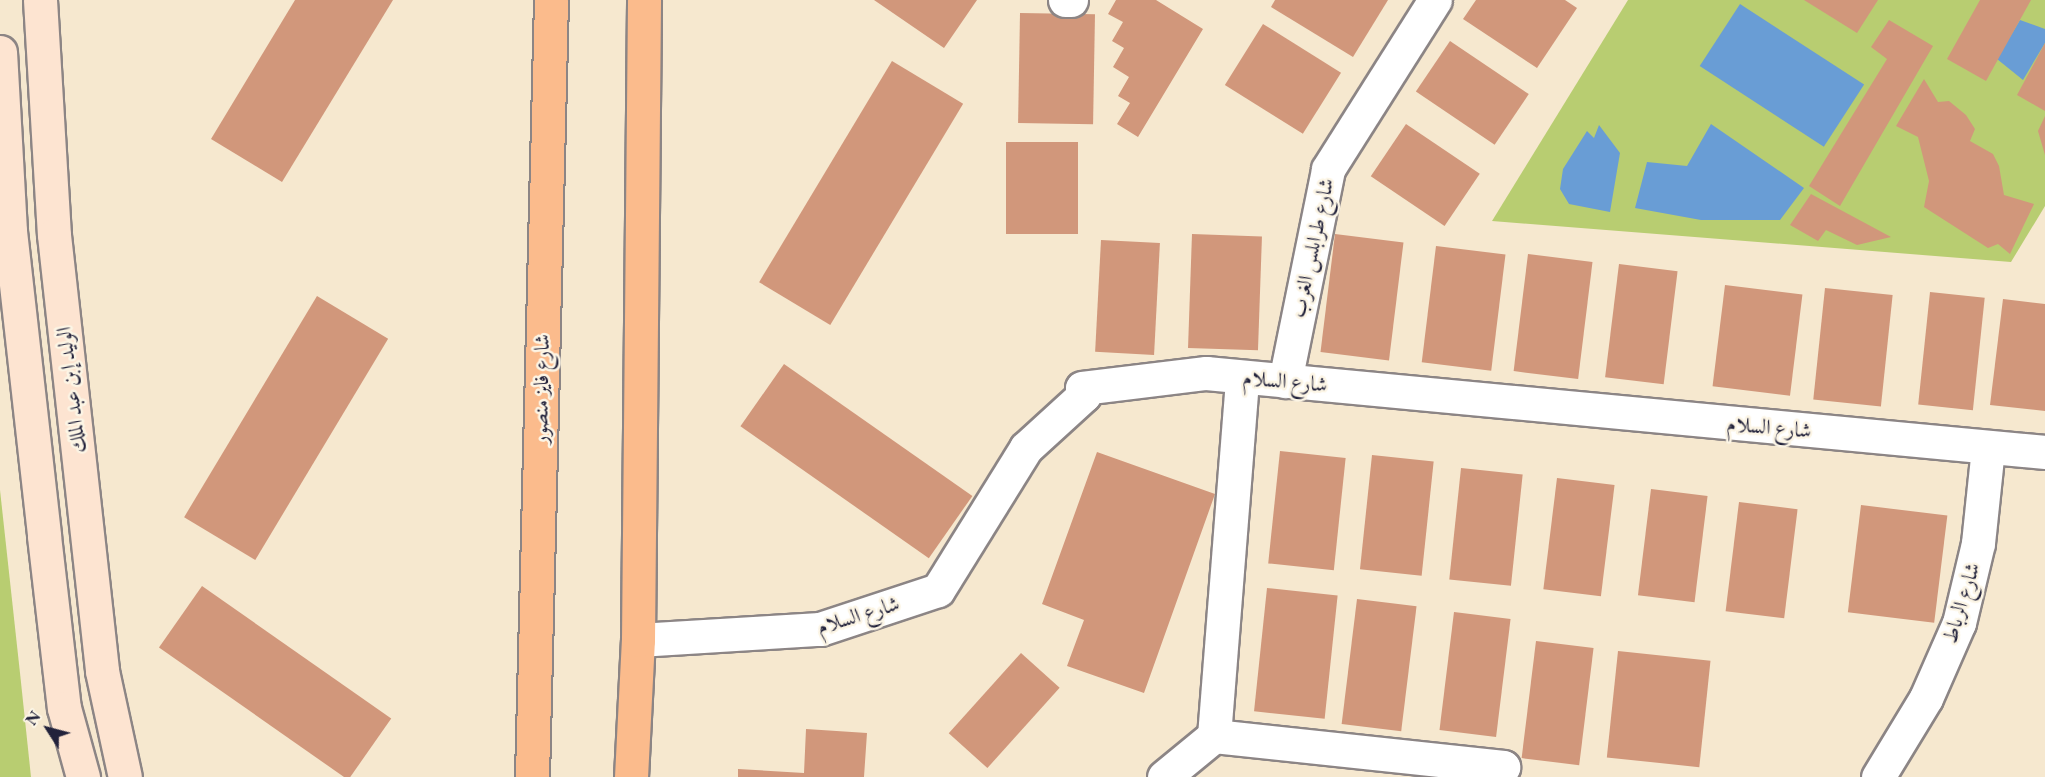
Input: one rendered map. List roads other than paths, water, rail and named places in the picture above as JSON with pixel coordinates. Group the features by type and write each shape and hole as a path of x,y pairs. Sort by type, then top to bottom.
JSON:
{"highway":[{"name":"شارع فايز منصور","path":"532,777 551,0"},
{"path":"631,777 638,640 644,0"}],"main road":[{"name":"الوليد إبن عبد الملك","path":"39,0 54,235 102,671 125,777"},
{"name":"الوليد إبن عبد الملك","path":"0,52 10,231 42,524 64,708 82,777"}],"street":[{"path":"1065,0 1071,0"},
{"name":"شارع طرابلس الغرب","path":"1285,381 1328,169 1435,0"},
{"name":"شارع السلام","path":"638,640 820,629 938,590 1026,448 1083,395 1082,388 1206,373 2045,452"},
{"path":"1214,736 1242,377"},
{"name":"شارع الرباط","path":"1878,777 1926,698 1959,623 1978,543 1988,448"},
{"path":"1164,777 1214,736 1503,767 1497,777"}],"water":[{"path":"1740,4 1864,85 1824,147 1700,66"},
{"path":"2020,20 2045,29 2045,43 2023,80 1997,59"},
{"path":"1711,124 1804,188 1780,220 1701,220 1635,208 1647,162 1687,166"},
{"path":"1599,125 1620,153 1610,212 1569,204 1560,189 1563,169 1587,131 1594,138"}]}
